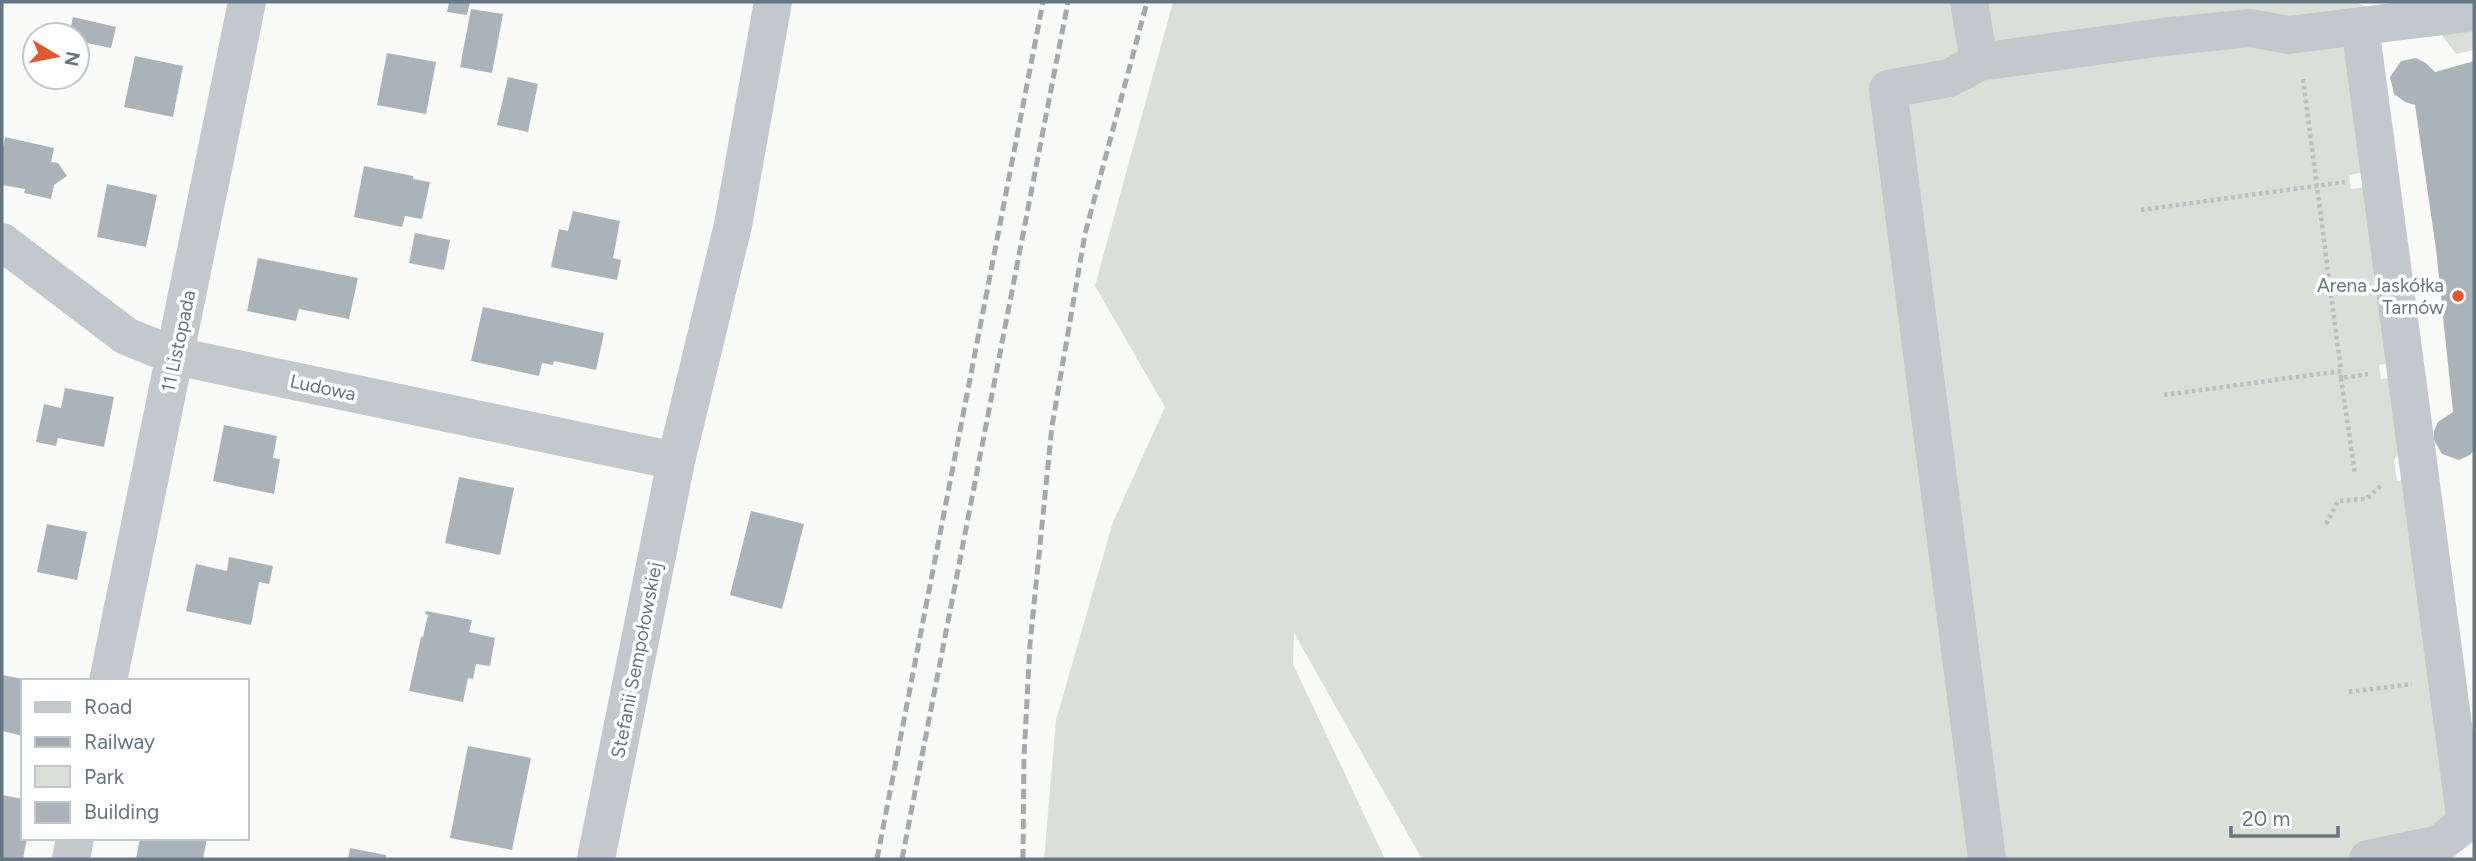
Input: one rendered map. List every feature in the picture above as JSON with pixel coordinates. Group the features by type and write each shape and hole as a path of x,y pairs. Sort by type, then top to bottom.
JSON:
{"street":[{"name":"11 Listopada","path":"108,679 247,2"},
{"name":"Stefanii Sempołowskiej","path":"596,859 676,461 733,225 773,2"},
{"path":"1969,2 1979,62"},
{"path":"1987,859 1888,89 1950,78 1979,62 2163,37 2250,27 2289,35 2474,12"},
{"path":"2360,26 2447,680 2470,822 2439,844 2368,859"},
{"name":"Ludowa","path":"2,242 126,336 175,356 676,461"},
{"path":"71,859 75,840"}],"path":[{"path":"2304,79 2355,474"},
{"path":"2141,210 2381,177"},
{"path":"2341,378 2406,368"},
{"path":"2164,395 2341,371"},
{"path":"2326,524 2338,501 2366,499 2417,452"},
{"path":"2349,692 2447,680"}],"green space":[{"path":"1173,2 2355,2 2367,7 2328,44 2345,48 2369,171 2349,175 2351,189 2372,186 2393,362 2379,365 2381,379 2395,377 2404,448 2394,460 2397,481 2409,479 2456,856 2442,859 1422,859 1294,633 1293,664 1385,859 1044,859 1056,720 1113,522 1165,407 1095,286"},
{"path":"2474,25 2474,50 2456,54 2438,30"}],"building":[{"path":"449,2 470,2 467,15 447,12"},
{"path":"471,9 503,14 492,73 460,67"},
{"path":"73,17 90,21 72,21"},
{"path":"91,21 116,27 111,48 91,44"},
{"path":"387,53 436,62 426,114 377,105"},
{"path":"135,56 183,66 173,117 124,107"},
{"name":"Arena Jaskółka Tarnów","path":"2416,58 2435,72 2474,61 2474,450 2459,460 2442,454 2434,440 2438,422 2453,412 2436,249 2415,105 2394,94 2390,77 2401,61"},
{"path":"508,77 538,84 528,132 497,125"},
{"path":"5,137 54,148 51,162 58,163 67,176 54,185 51,199 24,193 25,189 2,185"},
{"path":"364,166 430,182 422,219 405,216 402,227 354,217"},
{"path":"107,184 157,195 146,247 97,237"},
{"path":"573,211 620,221 613,258 621,260 617,280 551,267 559,229 568,231"},
{"path":"415,233 450,240 444,270 409,263"},
{"path":"258,258 358,278 349,319 299,309 296,321 247,311"},
{"path":"483,307 604,333 596,370 554,361 553,365 542,363 539,376 471,361"},
{"path":"65,388 114,397 104,447 58,438 56,446 36,442 44,404 61,408"},
{"path":"224,425 277,436 273,458 280,459 274,494 213,481"},
{"path":"459,477 514,488 500,555 445,543"},
{"path":"751,511 804,524 782,609 730,595"},
{"path":"47,524 87,532 77,580 37,572"},
{"path":"229,557 273,566 269,584 259,582 251,625 186,611 196,564 227,571"},
{"path":"426,611 472,620 469,632 495,638 490,666 476,664 473,679 468,678 463,702 409,691 428,615 425,614"},
{"path":"2,675 23,679 21,736 2,731"},
{"path":"468,746 531,758 512,850 450,838"},
{"path":"2,795 21,799 21,840 27,840 23,859 2,859"},
{"path":"140,840 207,840 203,859 136,859"},
{"path":"350,848 386,855 386,859 348,859"}],"railway":[{"path":"877,859 1043,2"},
{"path":"902,859 1068,2"},
{"path":"1023,859 1024,756 1030,644 1052,426 1085,234 1147,2"}],"place":[{"name":"Arena Jaskółka Tarnów","path":"2458,296"}]}
